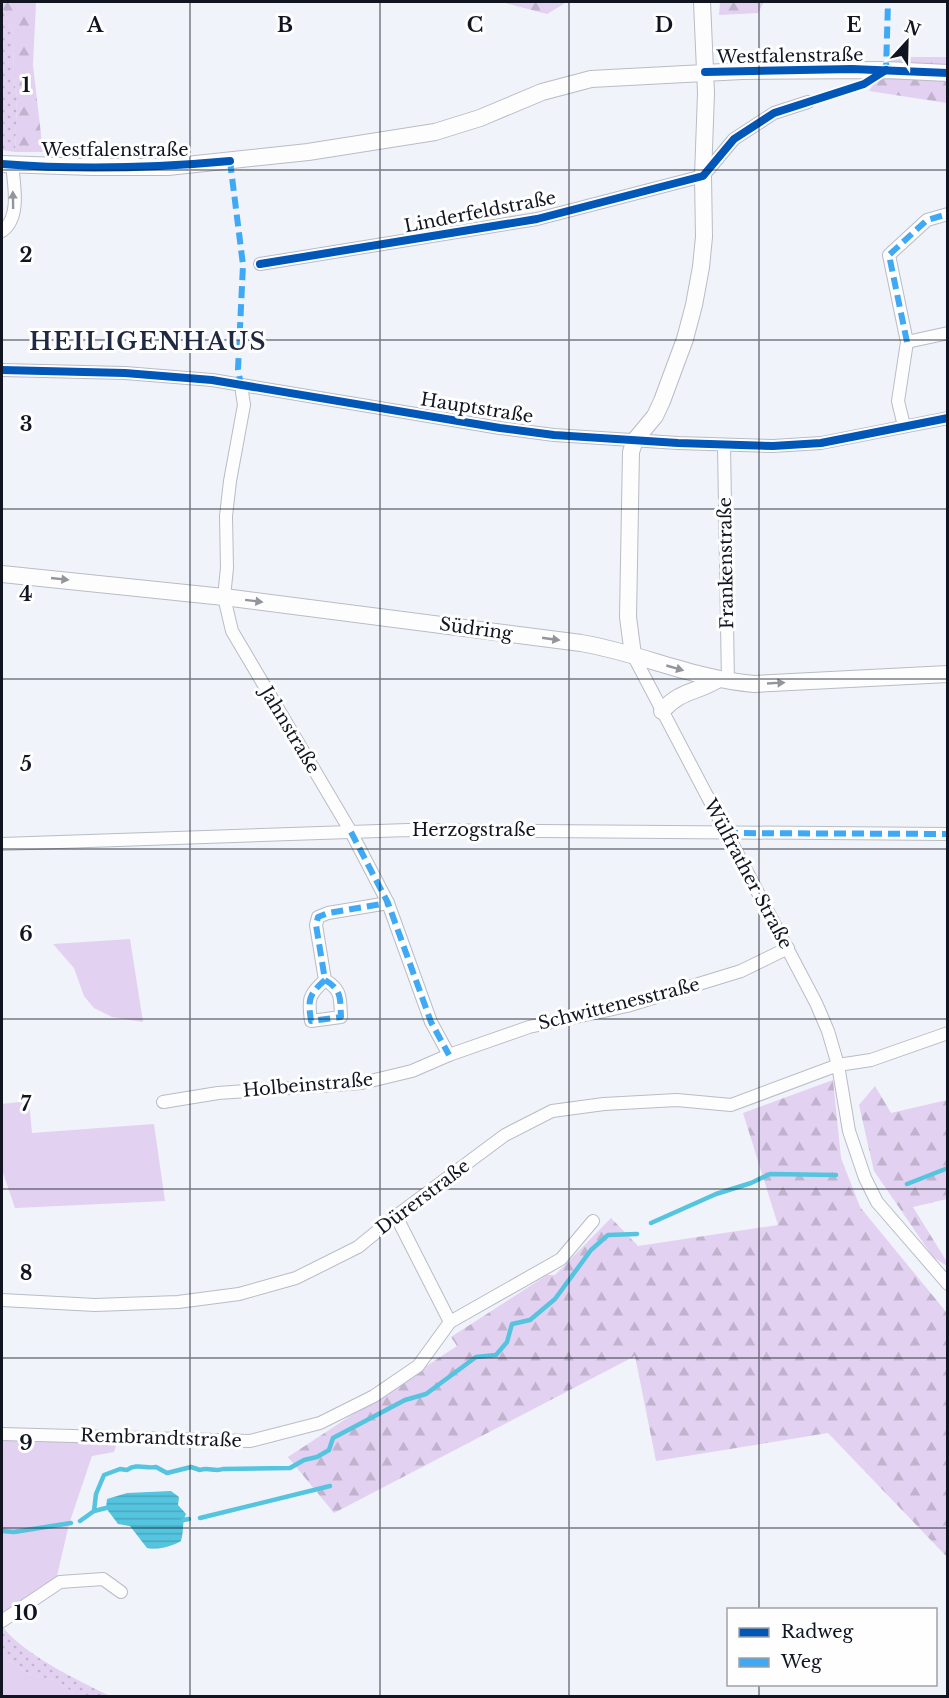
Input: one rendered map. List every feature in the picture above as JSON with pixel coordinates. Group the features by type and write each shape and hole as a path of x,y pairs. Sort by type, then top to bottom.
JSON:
{"street":[{"path":"635,440 655,416 662,401 685,339 694,305 704,237 703,176 706,140 702,2"},
{"name":"Westfalenstraße","path":"7,164 168,167 308,152 435,132 480,118 542,92 591,79 705,72 852,69 948,73"},
{"path":"703,176 734,139 774,113 808,102"},
{"path":"2,231 10,224 14,215 7,164"},
{"name":"Linderfeldstraße","path":"260,264 537,219 703,176"},
{"path":"904,426 898,401 907,342 890,255 927,220 948,214"},
{"path":"907,342 948,333"},
{"name":"Hauptstraße","path":"2,370 125,373 212,380 554,435 724,445 773,446 821,443 948,418"},
{"name":"Jahnstraße","path":"241,385 244,405 226,516 224,597 232,631 351,832 388,903 431,1022 448,1055"},
{"name":"Wülfrather Straße","path":"635,440 630,463 628,617 633,655 816,1003 828,1030 838,1065 849,1131 856,1155 877,1202 948,1284"},
{"name":"Frankenstraße","path":"723,681 724,445"},
{"name":"Südring","path":"2,574 224,597 581,643 633,655 723,681 754,684 948,674"},
{"path":"662,711 681,694 723,681"},
{"name":"Herzogstraße","path":"2,844 351,832 545,830 948,834"},
{"path":"325,980 316,925 318,917 328,913 388,903"},
{"name":"Schwittenesstraße","path":"448,1055 529,1027 627,1006 741,970 788,948"},
{"name":"Dürerstraße","path":"2,1300 95,1305 178,1302 239,1294 296,1278 358,1247 396,1216 506,1136 552,1111 604,1104 677,1100 730,1104 838,1065 871,1060 948,1034"},
{"name":"Holbeinstraße","path":"163,1102 218,1093 362,1083 412,1071 448,1055"},
{"path":"396,1216 450,1322 561,1259 593,1221"},
{"name":"Rembrandtstraße","path":"2,1434 250,1441 262,1438 320,1423 374,1396 418,1366 450,1322"},
{"path":"2,1621 60,1582 103,1579 121,1592"}],"green space":[{"path":"2,2 36,2 33,65 43,152 15,152 17,97 13,78 14,35"},
{"path":"501,2 567,2 547,14"},
{"path":"720,2 764,2 758,13 719,15"},
{"path":"2,7 14,35 13,78 17,97 15,152 2,150"},
{"path":"891,57 947,57 947,103 869,91"},
{"path":"130,939 143,1022 112,1017 94,1008 84,996 74,968 53,944"},
{"path":"833,1080 841,1158 860,1207 947,1313 947,1557 828,1433 656,1461 635,1356 334,1513 288,1457 457,1346 451,1337 547,1275 555,1275 611,1218 638,1246 778,1225 743,1113"},
{"path":"875,1086 891,1113 947,1100 947,1199 913,1207 947,1262 947,1266 933,1257 874,1171 859,1105"},
{"path":"29,1101 32,1133 154,1124 165,1201 15,1208 2,1170 2,1104"},
{"path":"2,1434 119,1436 114,1452 92,1456 69,1524 57,1576 2,1620"},
{"path":"2,1626 37,1656 110,1696 79,1696 54,1680 29,1674 2,1656"},
{"path":"2,1656 29,1674 54,1680 79,1696 2,1696"}],"water":[{"path":"171,1491 179,1497 178,1505 186,1514 181,1541 173,1545 156,1549 147,1548 130,1526 118,1524 106,1508 107,1499 127,1493"}],"waterway":[{"path":"907,1184 948,1168"},
{"path":"651,1223 716,1194 751,1183 770,1174 836,1175"},
{"path":"80,1521 94,1511 96,1494 104,1475 120,1469 156,1467 167,1473 191,1467 200,1470 290,1468 304,1460 317,1457 329,1450 333,1438 405,1400 426,1394 476,1357 496,1355 507,1342 512,1324 530,1320 555,1299 591,1250 608,1235 637,1234"},
{"path":"200,1518 330,1486"},
{"path":"94,1511 106,1508"},
{"path":"183,1520 189,1519"},
{"path":"2,1531 14,1532 71,1523"}],"marked path":[{"path":"882,72 886,70 888,2"},
{"path":"230,161 243,265 238,369 241,385"},
{"path":"907,342 889,255 927,220 948,214"},
{"path":"351,832 388,903 431,1022 449,1055"},
{"path":"726,833 948,834"},
{"path":"325,980 337,991 341,1017 311,1021 312,994 325,980 316,925 318,917 328,913 388,903"}],"cycle path":[{"path":"705,72 852,69 948,73"},
{"path":"260,264 537,219 703,176 734,139 774,113 864,84 886,70"},
{"path":"2,164 116,167 230,161"},
{"path":"2,370 125,373 212,380 500,428 554,435 678,443 773,446 821,443 948,418"}],"district":[{"name":"HEILIGENHAUS","path":"148,342"}]}
